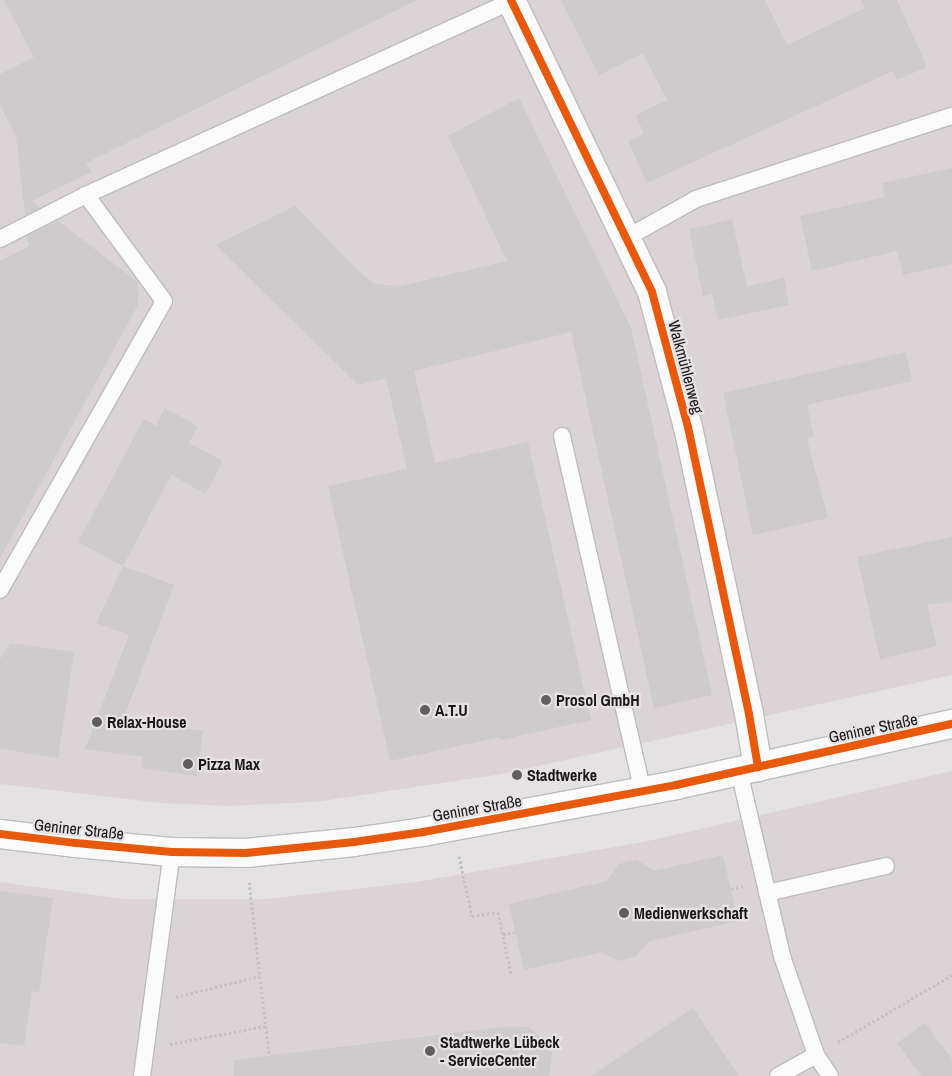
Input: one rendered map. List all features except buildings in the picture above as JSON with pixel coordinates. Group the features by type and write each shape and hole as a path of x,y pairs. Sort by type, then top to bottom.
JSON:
{"main road":[{"name":"Walkmühlenweg","path":"511,0 652,292 688,427 749,714 748,769"},
{"name":"Geniner Straße","path":"0,834 76,844 172,852 246,853 354,842 642,792 952,724"}],"lane":[{"path":"0,239 86,195 511,0"},
{"path":"626,238 696,199 952,116"},
{"path":"0,590 164,301 86,195"},
{"path":"562,436 642,792"},
{"path":"748,769 767,893 782,956 816,1055 830,1076"},
{"path":"142,1076 172,852"},
{"path":"767,893 886,866"},
{"path":"778,1076 816,1055"}],"path":[{"path":"452,826 472,916 498,912 511,974"},
{"path":"246,853 269,1056"},
{"path":"503,934 515,932"},
{"path":"816,1055 952,975"},
{"path":"152,1003 260,976"},
{"path":"146,1049 265,1026"}],"shaded area":[{"path":"0,0 952,0 952,675 502,774 315,802 228,806 161,803 0,784"},
{"path":"952,771 952,1076 0,1076 0,882 124,899 265,899 416,882 648,841"}],"cycle path":[{"path":"511,0 652,292 688,427 749,714 758,767"},
{"path":"0,834 172,852 246,853 354,842 423,832 676,785 952,724"}],"place":[{"name":"Prosol GmbH","path":"546,700"},
{"name":"A.T.U","path":"425,710"},
{"name":"Relax-House","path":"97,722"},
{"name":"Pizza Max","path":"188,764"},
{"name":"Stadtwerke","path":"517,775"},
{"name":"Medienwerkschaft","path":"624,913"},
{"name":"Stadtwerke Lübeck - ServiceCenter","path":"430,1051"}]}
